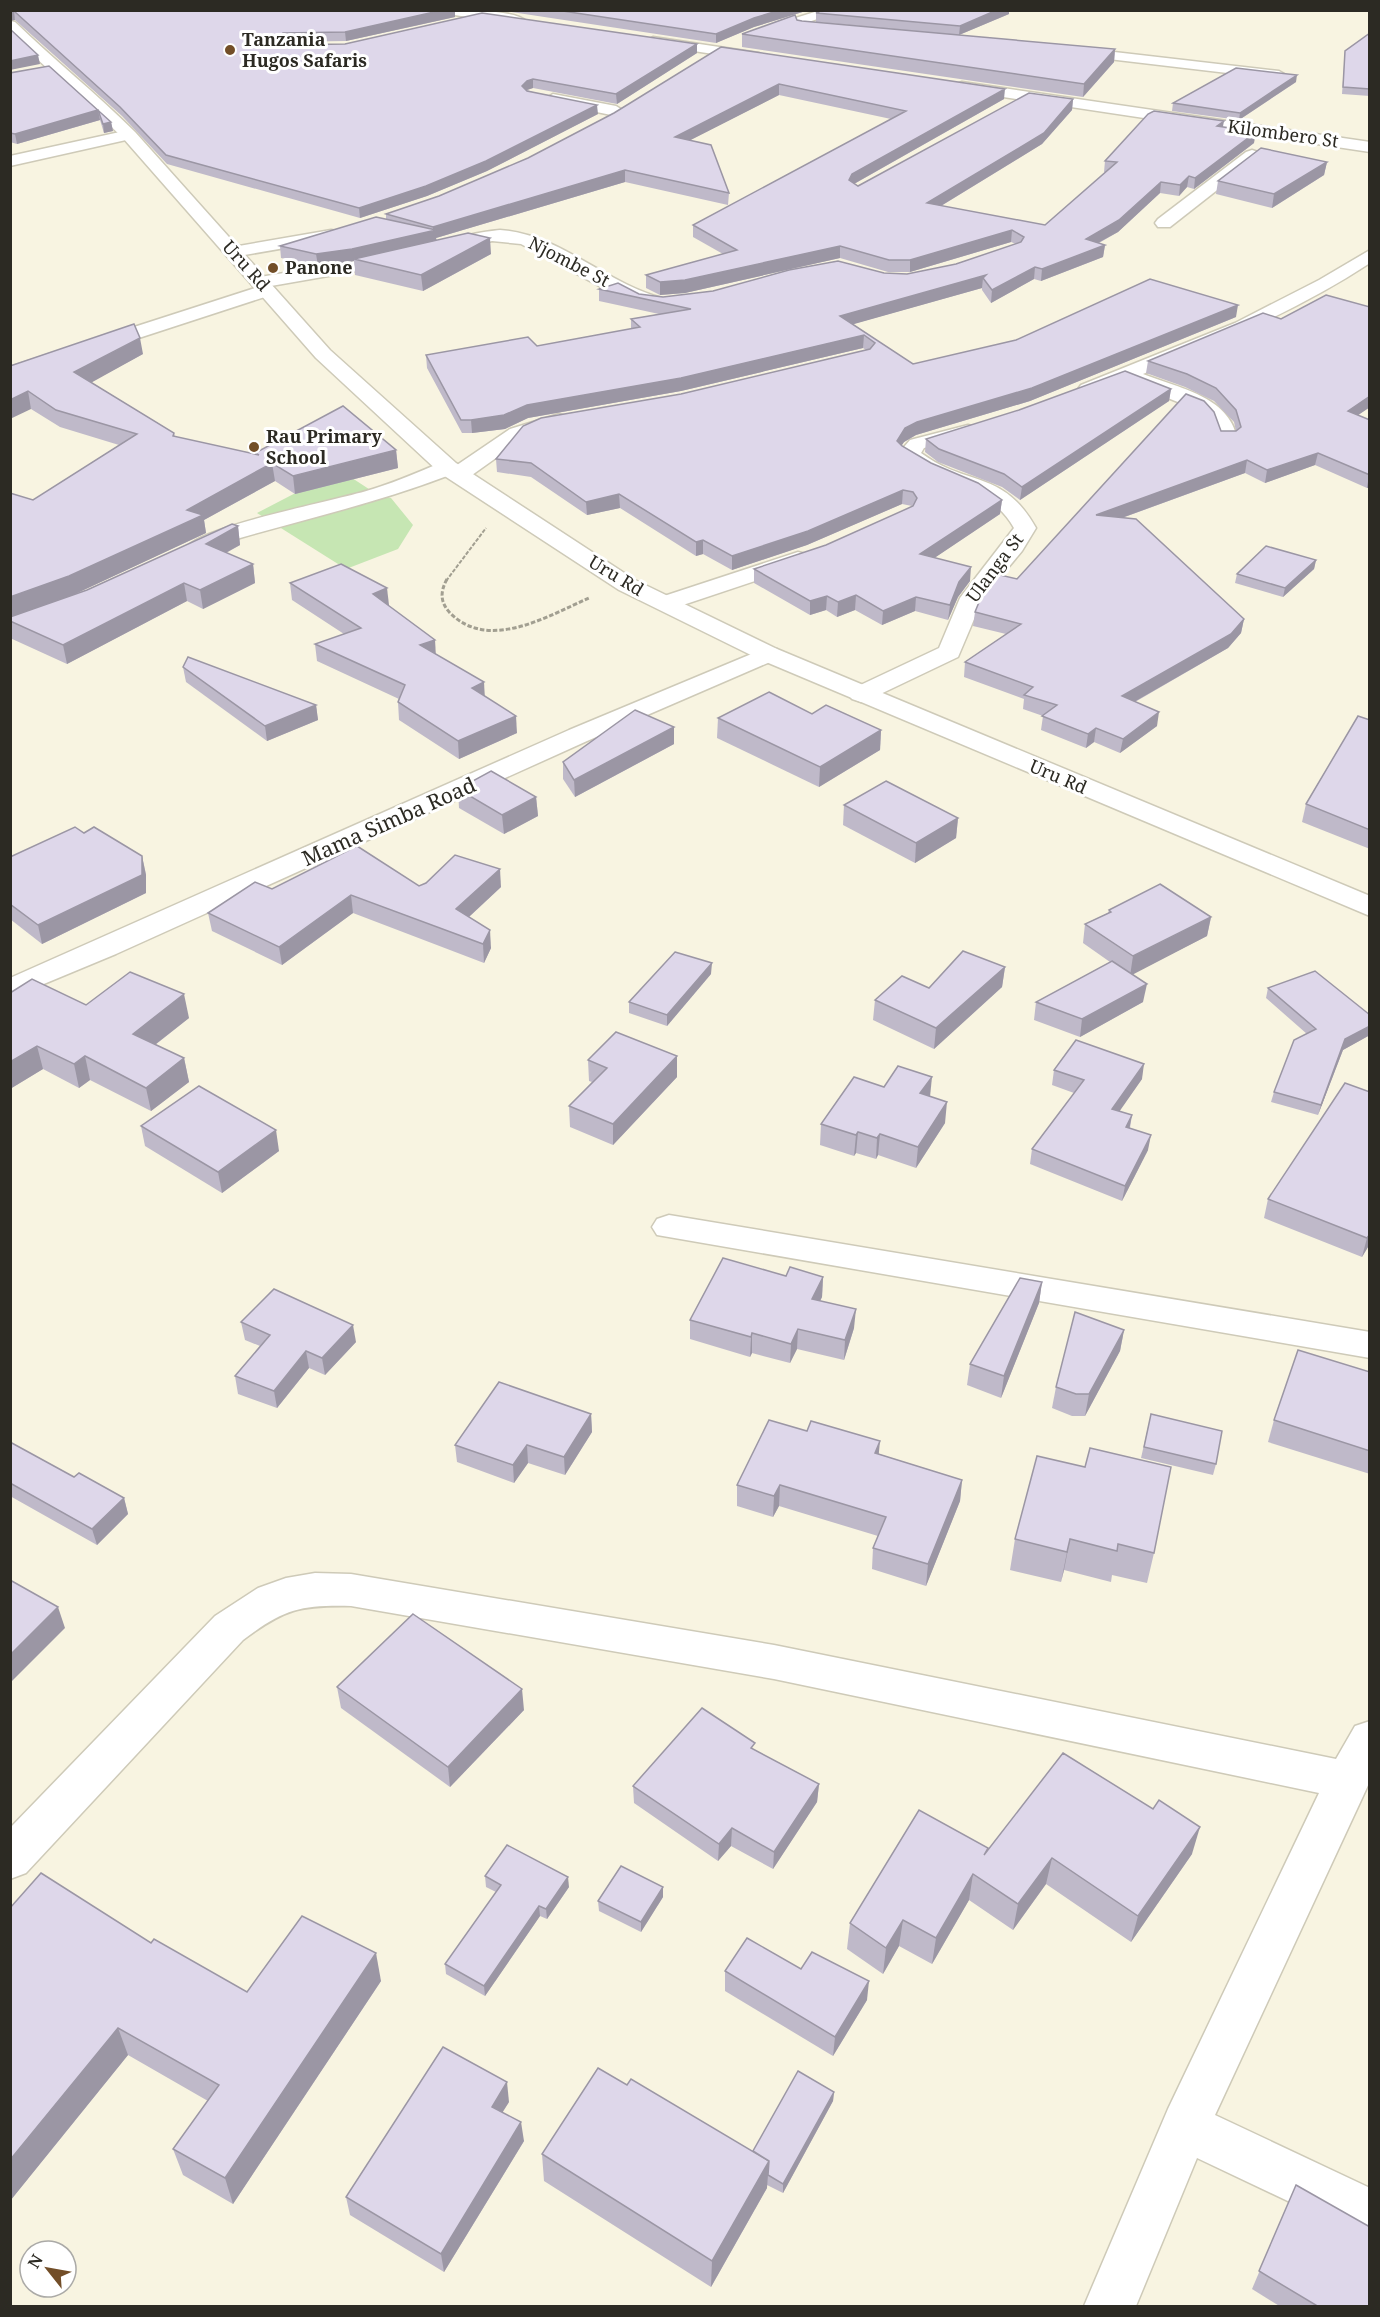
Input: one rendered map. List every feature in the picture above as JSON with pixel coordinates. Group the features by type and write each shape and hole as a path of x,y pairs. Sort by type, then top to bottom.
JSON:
{"street":[{"path":"693,66 717,51 786,25 837,10"},
{"path":"449,17 483,16 534,24"},
{"path":"786,25 832,30"},
{"name":"Uru Rd","path":"13,30 44,70 99,105 129,135 323,354 452,471 500,503 627,585 768,654 1370,907"},
{"path":"637,39 774,59"},
{"path":"1054,49 1295,77"},
{"name":"Kilombero St","path":"946,85 1370,147"},
{"path":"533,95 616,111"},
{"path":"1001,111 1026,96"},
{"path":"598,122 633,102"},
{"path":"1164,224 1280,134"},
{"path":"10,161 129,135"},
{"path":"232,252 346,232"},
{"name":"Njombe St","path":"433,251 494,236 515,237 542,246 647,300 673,303"},
{"path":"1068,396 1266,316 1325,284 1370,255"},
{"path":"10,374 263,286 410,256"},
{"path":"1124,374 1210,408 1224,423 1227,438"},
{"path":"178,556 229,534 383,493 452,471 522,429 535,424 578,417"},
{"name":"Ulanga St","path":"861,694 949,652 962,614 976,590 1015,548 1025,528 1019,513 1006,499 925,466 909,454 913,447 924,441 989,425"},
{"path":"666,603 816,552"},
{"name":"Mama Simba Road","path":"10,989 389,823 647,704 768,654"},
{"path":"669,1227 1370,1345"},
{"path":"10,1858 229,1628 254,1608 282,1594 313,1588 351,1590 774,1662 1347,1780"},
{"path":"1110,2307 1185,2126 1347,1780 1370,1739"},
{"path":"1185,2126 1370,2215"}],"path":[{"path":"500,503 483,533 445,582 442,591 444,606 465,624 488,632 511,630 627,585"}],"green space":[{"path":"334,473 352,478 378,495 391,498 413,525 398,549 346,569 257,513"}],"building":[{"path":"10,10 443,10 345,32 283,33 275,40 284,45 345,44 482,13 697,44 616,94 533,79 527,81 522,86 527,91 597,105 486,161 426,186 359,208 166,155 120,107 14,11 10,12"},
{"path":"556,10 780,10 716,34"},
{"path":"823,10 997,10 960,26 816,13"},
{"path":"795,15 797,20 802,21 1115,49 1084,84 742,34"},
{"path":"10,29 38,55 10,61"},
{"path":"1370,33 1370,89 1343,87 1345,51"},
{"path":"721,47 1005,89 852,174 849,180 858,186 1029,93 1073,99 1044,133 927,203 1045,225 1117,162 1105,161 1148,114 1154,111 1224,121 1217,126 1256,132 1195,178 1189,176 1180,185 1161,182 1119,220 1086,239 1105,245 1042,269 1035,267 992,290 983,278 986,275 840,316 913,364 1016,340 1150,279 1238,305 1032,388 917,422 905,428 897,441 902,446 931,463 978,483 1002,500 920,554 971,567 959,582 950,605 916,597 883,611 856,595 838,602 827,596 810,601 754,569 826,545 913,506 917,498 913,492 903,490 808,531 732,556 703,540 696,542 619,494 586,502 531,463 496,459 523,426 541,418 681,394 870,349 875,343 864,335 681,378 527,405 504,415 471,420 461,420 426,355 528,337 537,346 640,327 631,319 691,309 599,289 618,283 639,294 663,297 713,291 789,270 838,261 884,273 907,274 956,264 1021,242 1024,237 1012,230 910,260 889,260 840,246 685,280 660,282 646,275 737,250 693,225 906,111 779,84 675,137 711,145 729,193 625,170 433,227 386,214 439,196 528,158 614,113"},
{"path":"49,66 98,110 15,134 10,133 10,73"},
{"path":"1236,68 1297,75 1240,113 1173,103"},
{"path":"98,110 111,122 103,124"},
{"path":"1261,148 1327,162 1274,194 1218,181"},
{"path":"376,217 436,230 352,249 316,254 280,246"},
{"path":"468,233 490,238 421,275 354,259"},
{"path":"1326,295 1370,307 1370,396 1348,411 1370,420 1370,475 1318,453 1267,470 1247,460 1096,515 1136,519 1244,619 1231,634 1122,696 1159,712 1123,739 1096,728 1088,734 1042,716 1057,705 1024,695 1033,687 965,662 1021,624 975,612 986,585 996,574 1017,579 1186,394 1204,401 1214,412 1221,431 1236,431 1241,427 1236,410 1216,388 1187,374 1148,361 1263,313 1281,319"},
{"path":"134,324 140,338 74,372 174,433 173,436 259,455 255,453 343,406 396,450 293,476 272,463 187,510 203,515 69,576 10,597 10,493 33,500 137,434 56,410 28,391 10,400 10,366"},
{"path":"1125,371 1171,389 1022,487 1004,474 939,449 926,439 1019,410"},
{"path":"232,524 238,526 206,544 253,564 200,590 184,583 63,645 10,621 10,617 87,590"},
{"path":"1266,546 1316,560 1285,588 1237,574"},
{"path":"341,564 387,588 373,594 435,640 420,645 484,682 472,688 516,716 458,741 398,702 405,685 315,644 361,628 290,583"},
{"path":"188,657 316,705 265,726 183,667"},
{"path":"769,692 812,714 826,705 881,730 820,767 718,718"},
{"path":"635,710 674,727 574,780 563,762"},
{"path":"1358,716 1370,720 1370,830 1306,804"},
{"path":"491,771 536,797 502,815 458,789"},
{"path":"886,781 958,818 916,843 844,805"},
{"path":"75,827 84,833 94,827 142,856 142,875 38,925 10,904 10,857"},
{"path":"357,846 419,886 426,883 455,855 500,869 456,909 490,930 483,944 351,895 279,947 208,913 255,882 272,889"},
{"path":"1160,884 1211,917 1133,956 1085,924 1111,912 1109,910"},
{"path":"963,951 1005,967 936,1028 875,1000 902,976 929,988"},
{"path":"675,952 712,963 667,1015 629,1002"},
{"path":"1112,961 1147,984 1082,1019 1036,1002"},
{"path":"1315,971 1370,1015 1370,1026 1345,1039 1321,1105 1274,1092 1294,1040 1316,1029 1268,988"},
{"path":"130,972 184,994 133,1034 184,1058 146,1088 85,1056 74,1064 37,1046 10,1062 10,993 32,979 86,1005"},
{"path":"616,1032 677,1056 613,1124 569,1106 607,1068 588,1060"},
{"path":"1076,1040 1144,1064 1112,1109 1132,1115 1126,1127 1151,1135 1125,1186 1032,1149 1084,1080 1054,1070"},
{"path":"898,1066 932,1077 920,1093 947,1102 918,1147 880,1134 877,1138 858,1132 856,1135 821,1124 854,1077 884,1087"},
{"path":"1345,1083 1370,1092 1370,1234 1367,1238 1268,1199"},
{"path":"199,1086 276,1130 218,1172 141,1126"},
{"path":"723,1258 786,1276 790,1267 823,1277 812,1299 856,1309 845,1340 798,1329 791,1344 752,1333 751,1337 690,1320"},
{"path":"1020,1278 1042,1282 1004,1376 970,1364"},
{"path":"274,1289 353,1325 322,1358 306,1351 274,1391 235,1376 270,1335 241,1322"},
{"path":"1075,1312 1124,1330 1089,1394 1076,1394 1056,1387"},
{"path":"1298,1350 1370,1372 1370,1451 1274,1420"},
{"path":"499,1382 591,1414 564,1457 527,1445 513,1465 455,1445"},
{"path":"1151,1414 1222,1431 1216,1464 1144,1447"},
{"path":"769,1420 807,1431 811,1421 880,1441 875,1453 962,1480 928,1564 873,1548 886,1517 780,1485 774,1496 737,1485"},
{"path":"10,1442 74,1477 79,1473 124,1498 92,1529 10,1483"},
{"path":"1090,1448 1171,1467 1154,1553 1118,1544 1117,1551 1070,1539 1067,1552 1015,1539 1037,1456 1085,1467"},
{"path":"10,1580 58,1607 10,1655"},
{"path":"413,1614 522,1689 448,1767 337,1687"},
{"path":"702,1708 755,1743 751,1748 819,1784 774,1852 732,1828 719,1844 633,1786"},
{"path":"1063,1753 1153,1809 1159,1800 1200,1827 1138,1916 1052,1858 1018,1904 973,1874 936,1938 903,1920 886,1948 850,1923 919,1810 988,1848 984,1855"},
{"path":"507,1845 568,1877 546,1909 539,1906 484,1986 445,1964 501,1885 485,1876"},
{"path":"621,1866 663,1887 641,1922 598,1901"},
{"path":"41,1873 151,1943 154,1939 247,1992 302,1916 376,1953 225,2178 173,2149 219,2085 118,2028 10,2160 10,1908"},
{"path":"747,1938 801,1969 812,1952 869,1981 835,2037 725,1971"},
{"path":"443,2047 507,2082 492,2107 521,2122 441,2254 346,2197"},
{"path":"598,2068 627,2085 631,2079 769,2161 712,2261 542,2154"},
{"path":"798,2071 834,2092 783,2184 768,2175 769,2161 753,2151"},
{"path":"1296,2185 1370,2227 1370,2307 1319,2307 1259,2271"}],"place":[{"name":"Tanzania Hugos Safaris","path":"230,50"},
{"name":"Panone","path":"273,268"},
{"name":"Rau Primary School","path":"254,447"}]}
